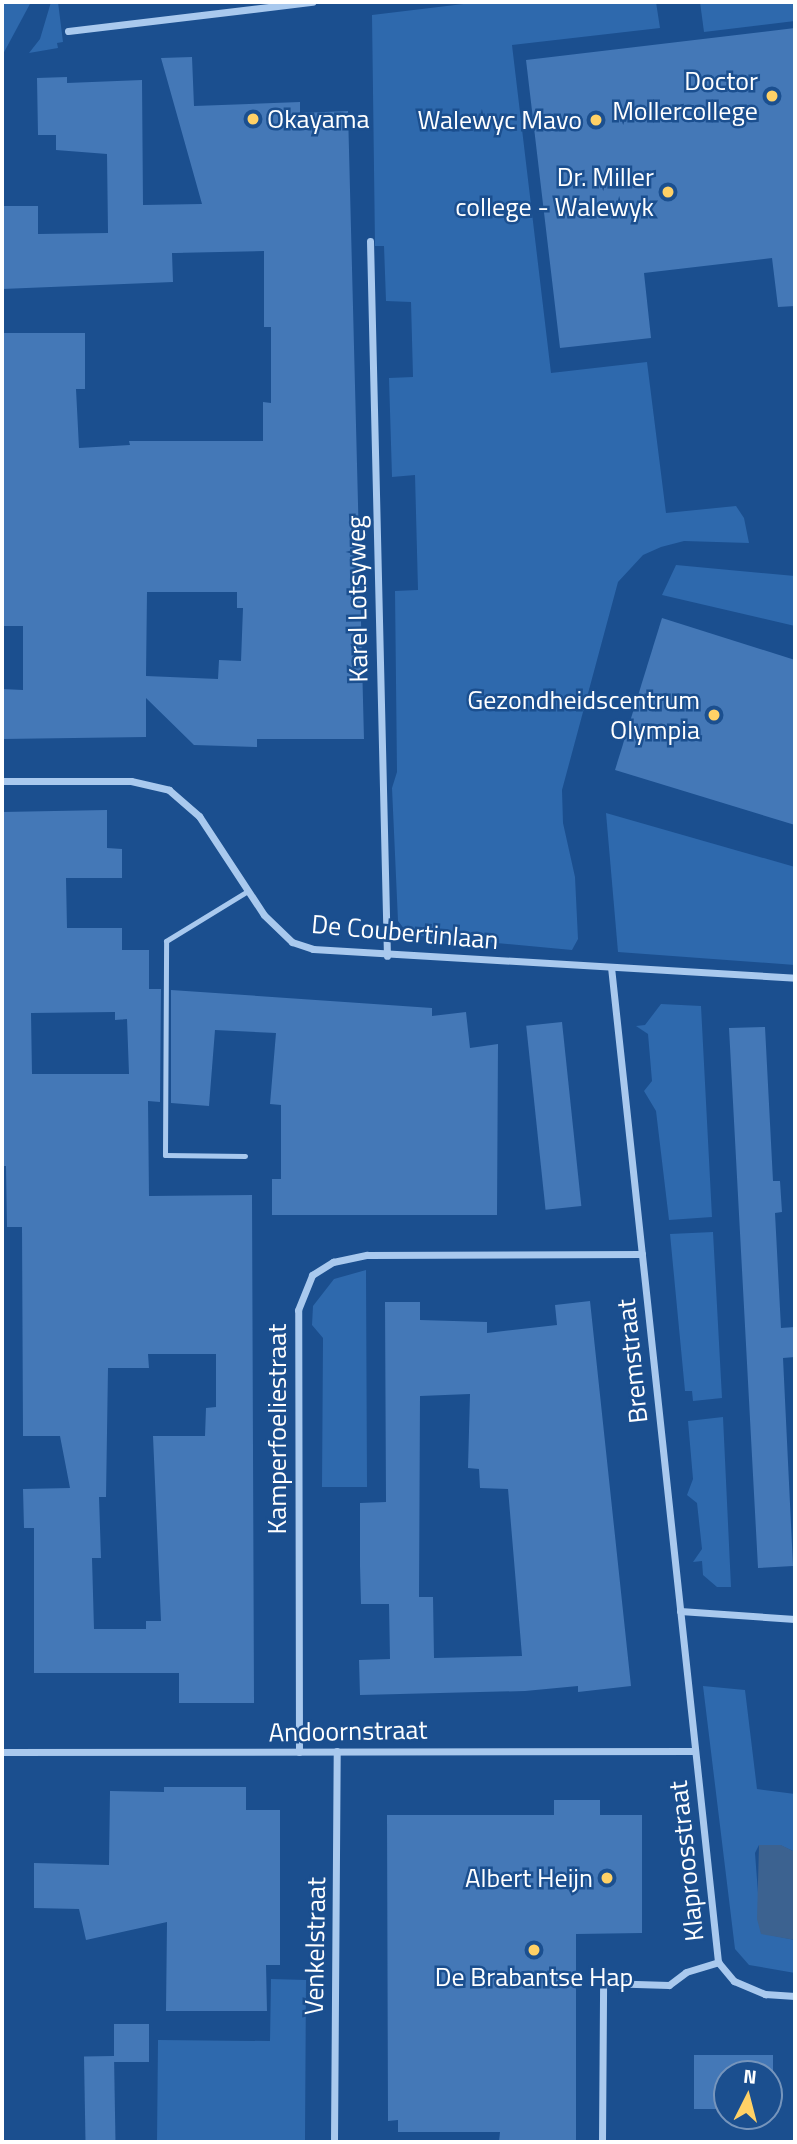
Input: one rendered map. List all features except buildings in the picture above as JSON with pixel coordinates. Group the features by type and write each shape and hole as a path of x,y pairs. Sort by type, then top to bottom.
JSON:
{"street":[{"path":"68,31 312,2"},
{"name":"Karel Lotsyweg","path":"370,241 387,956"},
{"name":"De Coubertinlaan","path":"2,782 131,781 169,790 199,816 264,915 292,942 313,949 387,956 795,978"},
{"name":"Bremstraat","path":"611,967 695,1751"},
{"name":"Kamperfoeliestraat","path":"299,1752 298,1310 312,1275 333,1262 367,1255 642,1254"},
{"path":"680,1611 795,1619"},
{"name":"Venkelstraat","path":"334,2142 337,1751"},
{"name":"Andoornstraat","path":"2,1752 695,1751"},
{"name":"Klaproosstraat","path":"695,1751 718,1962 734,1981 765,1994 795,1996"},
{"path":"602,2142 603,1983 669,1985 686,1972 718,1962"}],"lane":[{"path":"245,1156 165,1155 166,941 248,891"}],"shaded area":[{"path":"2,2 31,2 2,56"},
{"path":"51,2 58,2 63,42 57,43 58,48 29,53 40,39"},
{"path":"480,2 656,2 660,28 512,45 551,373 647,362 666,513 736,506 744,518 749,543 684,541 661,547 643,555 618,582 562,790 563,823 575,877 578,939 572,950 409,935 398,921 392,788 397,772 395,591 418,590 415,475 392,477 389,378 413,377 411,302 386,301 384,246 375,246 372,15"},
{"path":"700,2 795,2 795,21 704,32"},
{"path":"676,565 795,576 795,626 662,595"},
{"path":"606,813 795,867 795,965 618,952"},
{"path":"661,1004 701,1006 712,1217 669,1220 656,1111 644,1091 652,1081 648,1034 636,1026 645,1025"},
{"path":"713,1232 722,1398 693,1401 692,1391 685,1391 670,1234"},
{"path":"366,1270 367,1487 322,1487 323,1338 312,1325 313,1306 334,1279"},
{"path":"723,1417 731,1587 717,1587 703,1575 702,1561 693,1562 702,1549 697,1503 687,1495 693,1479 688,1421"},
{"path":"703,1686 745,1690 757,1789 795,1794 795,1852 780,1845 759,1845 755,1853 761,1933 795,1940 795,1973 749,1965 735,1949"},
{"path":"759,1845 781,1845 795,1852 795,1940 761,1934 757,1919"},
{"path":"271,1979 306,1980 305,2142 157,2142 158,2040 270,2041"}],"place":[{"name":"Doctor Mollercollege","path":"772,96"},
{"name":"Okayama","path":"253,119"},
{"name":"Walewyc Mavo","path":"596,120"},
{"name":"Dr. Miller college - Walewyk","path":"668,192"},
{"name":"Gezondheidscentrum Olympia","path":"714,715"},
{"name":"Albert Heijn","path":"607,1878"},
{"name":"De Brabantse Hap","path":"534,1950"}]}
